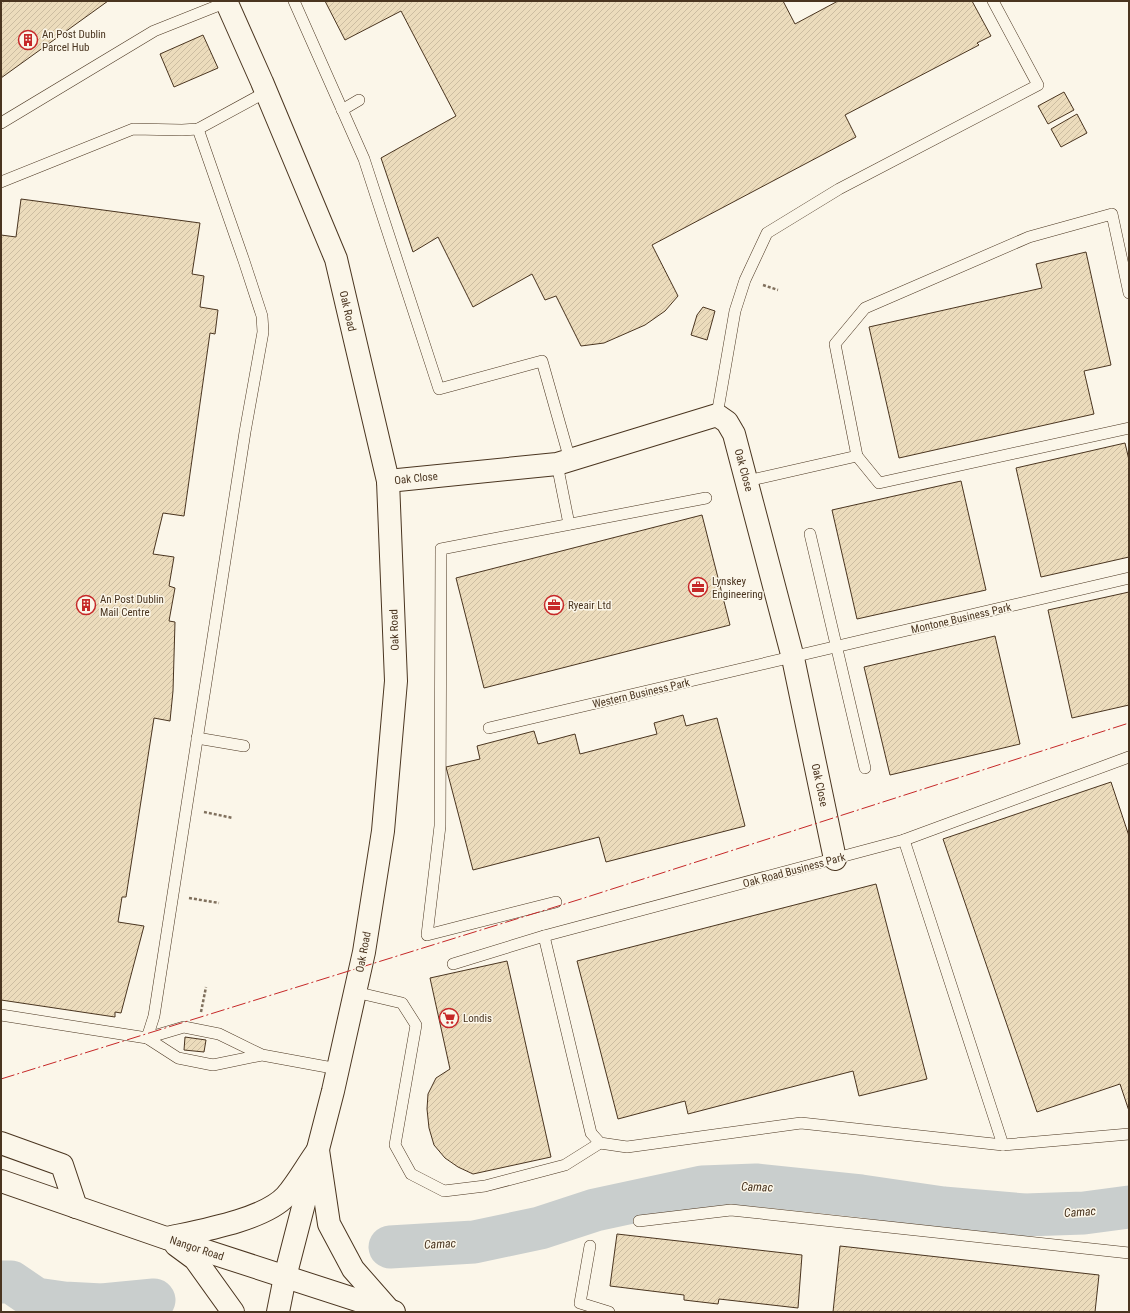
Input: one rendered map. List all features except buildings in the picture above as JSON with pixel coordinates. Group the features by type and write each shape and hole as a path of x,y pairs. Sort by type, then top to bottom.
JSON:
{"street":[{"name":"Oak Road","path":"226,2 266,92 336,259 388,481 396,681 383,831 364,952 338,1069 285,1277 278,1312"},
{"name":"Oak Close","path":"388,481 564,462 717,415 727,422 734,434 793,658 835,859"},
{"path":"1,1143 62,1165 76,1207"},
{"path":"166,1238 214,1228 265,1210 285,1196 318,1150"},
{"path":"318,1150 329,1224 353,1269 388,1311"},
{"name":"Nangor Road","path":"1,1180 166,1238 388,1311"},
{"path":"166,1238 195,1260 233,1312"}],"lane":[{"path":"294,1 364,159 439,389 542,361 564,462 569,524"},
{"path":"717,415 735,311 745,280 767,233 839,189 1038,85 993,1"},
{"path":"1,123 154,31 226,2"},
{"path":"1,182 133,129 182,130 198,128 266,92"},
{"path":"342,110 359,100"},
{"path":"147,1038 154,1016 245,432 264,332 262,316 198,128"},
{"path":"1129,293 1112,214 1029,238 865,308 835,344 857,456 879,483 1129,428"},
{"path":"747,481 857,456"},
{"path":"556,902 427,935 440,826 442,550 706,498"},
{"path":"810,534 866,768"},
{"name":"Montone Business Park","path":"793,658 1129,578"},
{"name":"Western Business Park","path":"489,728 793,658"},
{"path":"197,738 244,746"},
{"name":"Oak Road Business Park","path":"453,964 544,936 904,840 1129,757"},
{"path":"904,840 1003,1145"},
{"path":"544,936 591,1133 600,1144"},
{"path":"355,992 402,1003 416,1025 395,1145 411,1174 444,1191 485,1186 565,1165 600,1144 627,1147 801,1123 1003,1145 1129,1134"},
{"path":"1,1015 147,1038 178,1058 213,1065 262,1055"},
{"path":"147,1038 184,1027 219,1034 262,1055 338,1069"},
{"path":"639,1221 731,1210 1129,1253"},
{"path":"590,1246 580,1303 609,1312"}],"path":[{"path":"186,809 232,818"},
{"path":"173,896 219,903"},
{"path":"198,1030 206,987"}],"waterway":[{"name":"Camac","path":"390,1247 474,1242 540,1228 595,1210 702,1187 756,1185 861,1196 943,1208 1025,1215 1084,1213 1129,1207"},
{"name":"Camac","path":"1,1282 11,1282 36,1299 64,1303 102,1305 154,1300"}],"power":[{"path":"1,1079 584,898 1129,723"}],"place":[{"name":"An Post Dublin Parcel Hub","path":"28,40"},
{"name":"Lynskey Engineering","path":"698,587"},
{"name":"An Post Dublin Mail Centre","path":"86,605"},
{"name":"Ryeair Ltd","path":"554,605"},
{"name":"Londis","path":"449,1018"}]}
